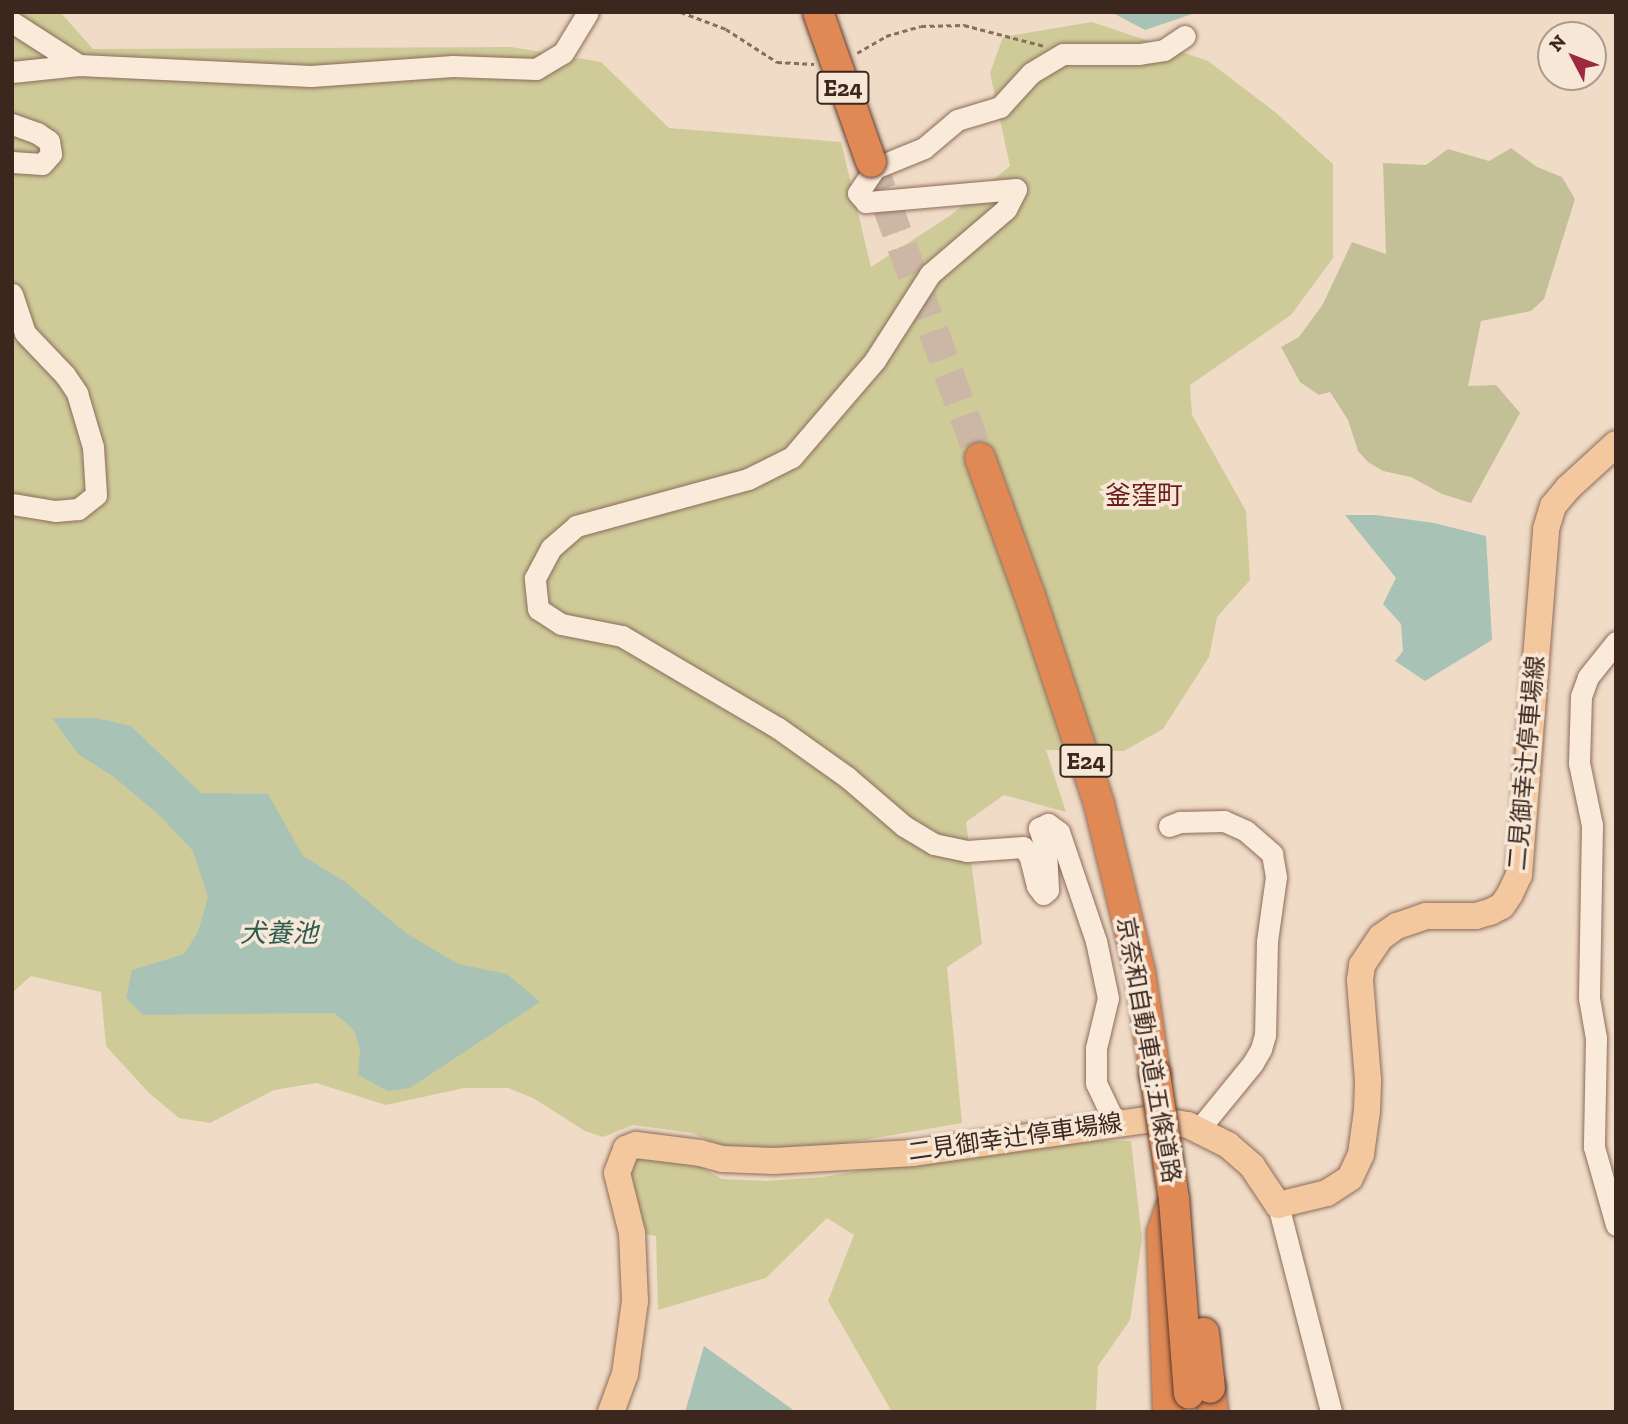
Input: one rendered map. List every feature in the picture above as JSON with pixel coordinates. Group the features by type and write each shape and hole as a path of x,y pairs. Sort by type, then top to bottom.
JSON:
{"highway":[{"name":"E24","path":"818,12 871,163"},
{"name":"京奈和自動車道;五條道路","path":"980,458 1029,593 1099,804 1140,972 1174,1199 1190,1401"},
{"path":"1157,1087 1174,1142 1190,1401"}],"main road":[{"name":"二見御幸辻停車場線","path":"611,1412 625,1374 634,1326 632,1233 617,1174 626,1149 636,1145 722,1159 774,1161 914,1153 1153,1119 1199,1129 1246,1160 1265,1182 1278,1205 1327,1193 1350,1178 1361,1154 1368,1080 1360,981 1362,965 1381,937 1411,919 1490,912 1502,905 1515,885 1519,875 1524,824 1546,529 1553,506 1567,488 1616,444"}],"street":[{"path":"12,72 79,65 311,76 453,66 536,69 563,53 588,12"},
{"path":"12,22 79,65"},
{"path":"1115,1123 1097,1083 1096,1048 1108,998 1096,941 1059,832 1048,824 1039,828 1046,850 1048,890 1043,894 1037,886 1030,857 1023,847 967,851 934,844 904,826 847,777 778,728 622,636 561,624 538,609 535,578 551,548 576,526 748,479 792,457 875,360 930,274 1006,209 1016,188 866,202 858,193 875,168 924,148 957,120 1000,107 1031,73 1063,54 1139,54 1164,50 1185,36"},
{"path":"12,124 37,132 49,141 51,154 41,164 12,162"},
{"path":"12,294 25,333 65,375 77,393 93,447 96,495 78,509 55,510 12,503"},
{"path":"1616,642 1588,677 1581,696 1579,763 1591,825 1589,998 1596,1038 1594,1147 1616,1225"},
{"path":"1169,826 1181,822 1224,821 1246,831 1272,854 1276,877 1267,941 1265,1035 1261,1049 1253,1063 1199,1129"},
{"path":"1278,1205 1330,1406"}],"path":[{"path":"681,12 726,29 777,62 821,63"},
{"path":"856,53 886,36 921,26 964,25 1030,40 1063,54"}],"shaded area":[{"path":"12,12 60,12 93,49 511,47 601,62 669,128 841,142 871,267 951,215 1010,166 990,73 1003,37 1092,22 1208,61 1275,112 1333,164 1333,258 1291,315 1190,385 1192,415 1246,511 1250,580 1217,617 1209,657 1163,729 1124,751 1046,750 1066,812 1004,795 966,822 982,944 947,967 962,1123 772,1156 737,1152 692,1133 633,1125 603,1137 585,1131 533,1098 508,1088 464,1088 386,1105 316,1083 274,1090 210,1123 179,1118 149,1093 106,1046 101,992 31,976 12,993"},
{"path":"1511,148 1537,167 1562,177 1575,199 1544,299 1531,311 1481,321 1468,386 1496,385 1520,413 1471,503 1442,494 1411,477 1383,471 1368,462 1358,451 1348,420 1330,392 1319,395 1300,382 1281,347 1299,337 1323,304 1352,242 1386,254 1383,163 1426,165 1448,149 1489,161"},
{"path":"1031,1141 1131,1141 1142,1239 1130,1320 1098,1366 1096,1412 892,1412 828,1301 854,1235 827,1218 766,1278 658,1310 656,1236 640,1233 625,1194 628,1153 685,1158 722,1179 767,1181 823,1177"}],"water":[{"path":"1111,12 1198,12 1145,30"},
{"path":"1345,515 1376,515 1434,523 1486,536 1492,640 1425,681 1395,661 1403,651 1401,624 1383,604 1396,578"},
{"name":"犬養池","path":"52,718 96,718 131,726 201,793 268,794 303,856 344,881 406,933 458,964 507,974 540,1002 410,1088 388,1091 358,1075 360,1050 354,1030 334,1013 143,1015 126,998 132,970 184,954 198,932 208,897 193,851 159,815 114,777 78,754"},
{"path":"704,1346 796,1412 685,1412"}],"tunnel":[{"path":"871,162 980,458"}],"district":[{"name":"釜窪町","path":"1144,496"}]}
